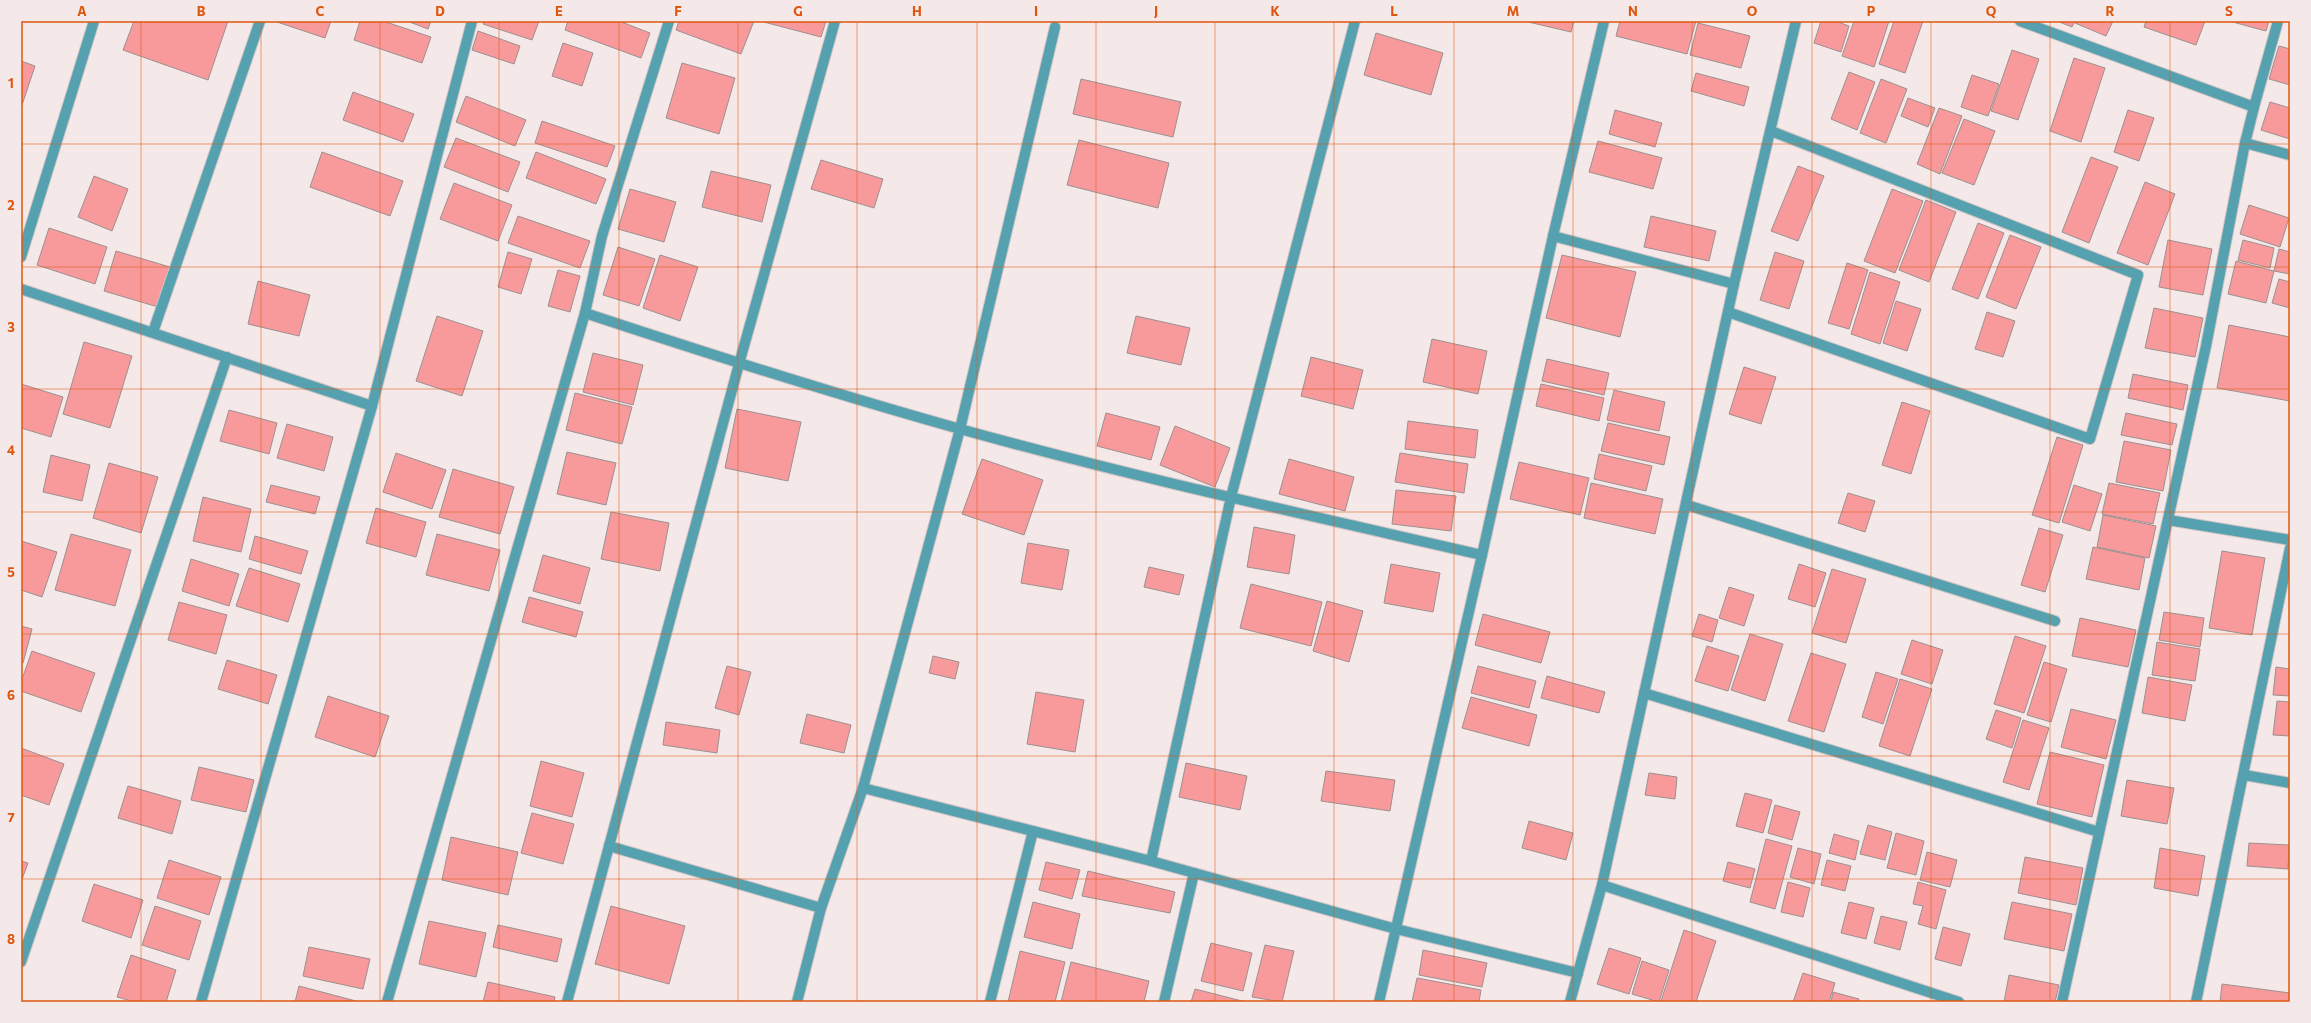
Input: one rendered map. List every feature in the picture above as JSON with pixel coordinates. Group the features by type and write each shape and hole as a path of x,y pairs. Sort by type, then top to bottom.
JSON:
{"street":[{"path":"21,257 94,21"},
{"path":"153,332 260,21"},
{"path":"201,1002 372,406 472,21"},
{"path":"387,1002 585,313 602,236 669,21"},
{"path":"567,1002 739,364 835,21"},
{"path":"1151,861 1231,497 1355,21"},
{"path":"1379,1002 1482,555 1553,236 1604,21"},
{"path":"1570,1002 1602,885 1687,505 1734,284 1796,21"},
{"path":"2020,21 2254,107"},
{"path":"2062,1002 2206,346 2245,143 2278,21"},
{"path":"797,1002 821,908 863,788 960,429 1055,27"},
{"path":"1728,312 2090,440 2138,274 1771,131"},
{"path":"2245,143 2290,155"},
{"path":"1553,236 1734,284"},
{"path":"21,289 372,406"},
{"path":"585,313 739,364 960,429 1231,497 1482,555"},
{"path":"21,962 226,357"},
{"path":"1687,505 2055,621"},
{"path":"2168,520 2290,540"},
{"path":"2196,1002 2290,548"},
{"path":"1644,694 2099,832"},
{"path":"2244,774 2290,783"},
{"path":"863,788 1151,861 1396,929 1578,973"},
{"path":"990,1002 1033,831"},
{"path":"609,846 821,908"},
{"path":"1164,1002 1194,873"},
{"path":"1602,885 1959,1002"}],"building":[{"path":"134,21 228,21 208,80 123,50"},
{"path":"274,21 331,21 325,38"},
{"path":"360,21 383,21 431,37 422,63 354,40"},
{"path":"407,21 431,21 428,29"},
{"path":"484,21 539,21 532,40 483,24"},
{"path":"568,21 619,21 650,33 641,58 565,30"},
{"path":"679,21 754,21 741,54 676,30"},
{"path":"760,21 826,21 821,37"},
{"path":"1524,21 1574,21 1571,32"},
{"path":"1620,21 1696,21 1687,54 1616,36"},
{"path":"1821,21 1835,21 1849,26 1841,52 1814,43"},
{"path":"1854,21 1889,21 1874,67 1842,56"},
{"path":"1894,21 1923,21 1905,73 1879,64"},
{"path":"2057,21 2075,21 2072,27"},
{"path":"2076,21 2113,21 2106,36 2075,23"},
{"path":"2146,21 2205,21 2196,45 2144,27"},
{"path":"2229,21 2269,21 2266,31"},
{"path":"1698,23 1750,36 1741,68 1690,55"},
{"path":"478,31 520,46 514,64 472,50"},
{"path":"1376,33 1443,53 1431,95 1364,75"},
{"path":"563,43 593,53 582,86 552,76"},
{"path":"2279,46 2290,49 2290,85 2269,79"},
{"path":"2012,50 2039,59 2018,120 1991,111"},
{"path":"2074,58 2105,68 2081,142 2050,131"},
{"path":"21,61 35,66 21,108"},
{"path":"682,63 735,78 719,134 666,118"},
{"path":"1849,72 1875,82 1857,130 1831,119"},
{"path":"1696,73 1749,87 1744,106 1691,91"},
{"path":"1972,75 1999,84 1988,116 1961,107"},
{"path":"1081,79 1181,102 1173,137 1073,114"},
{"path":"1881,79 1907,89 1886,143 1860,133"},
{"path":"353,92 414,114 403,142 343,120"},
{"path":"466,96 526,120 515,146 456,122"},
{"path":"1908,98 1935,108 1928,127 1901,116"},
{"path":"2270,102 2290,108 2290,139 2261,130"},
{"path":"1939,108 1962,116 1940,174 1917,164"},
{"path":"1615,110 1662,123 1655,147 1609,134"},
{"path":"2128,110 2154,118 2139,161 2114,152"},
{"path":"1964,119 1995,131 1974,185 1942,173"},
{"path":"542,121 615,146 607,167 535,143"},
{"path":"456,138 520,162 508,192 444,167"},
{"path":"1079,140 1169,163 1158,208 1067,185"},
{"path":"1598,141 1662,158 1653,189 1589,172"},
{"path":"322,152 403,181 390,216 310,187"},
{"path":"536,152 606,179 596,204 526,178"},
{"path":"2091,157 2118,167 2089,243 2062,232"},
{"path":"821,160 883,179 874,208 811,189"},
{"path":"1798,166 1824,176 1798,241 1771,231"},
{"path":"711,171 771,185 762,222 702,207"},
{"path":"94,176 128,189 112,231 78,217"},
{"path":"2145,182 2175,194 2148,265 2117,253"},
{"path":"454,183 512,205 498,241 440,219"},
{"path":"630,189 676,202 664,242 618,229"},
{"path":"1892,189 1923,201 1895,273 1864,261"},
{"path":"1926,200 1956,212 1929,282 1899,270"},
{"path":"2249,205 2289,218 2280,247 2240,234"},
{"path":"518,216 590,241 580,268 508,243"},
{"path":"1651,216 1716,231 1709,261 1644,247"},
{"path":"1978,223 2004,233 1978,299 1952,289"},
{"path":"49,228 107,247 95,284 37,265"},
{"path":"2010,235 2041,247 2016,309 1986,297"},
{"path":"2168,240 2212,249 2203,295 2159,287"},
{"path":"2243,240 2274,248 2270,268 2238,260"},
{"path":"618,247 655,259 639,306 603,295"},
{"path":"2279,249 2290,252 2290,274 2274,271"},
{"path":"116,251 170,267 158,307 104,291"},
{"path":"508,252 532,259 521,294 498,287"},
{"path":"1775,252 1804,261 1789,309 1760,300"},
{"path":"660,255 698,267 680,321 643,308"},
{"path":"1562,255 1636,272 1620,337 1546,318"},
{"path":"2236,261 2274,271 2266,303 2228,294"},
{"path":"1847,263 1868,270 1849,329 1828,323"},
{"path":"558,270 580,276 570,312 548,306"},
{"path":"1870,272 1900,282 1880,344 1851,334"},
{"path":"2279,279 2290,282 2290,308 2272,303"},
{"path":"258,281 310,295 299,336 248,324"},
{"path":"1896,301 1921,309 1907,351 1883,343"},
{"path":"2154,308 2203,318 2195,357 2145,348"},
{"path":"1987,312 2015,321 2003,357 1975,349"},
{"path":"437,316 483,331 462,396 416,381"},
{"path":"1136,316 1190,328 1181,365 1127,353"},
{"path":"2229,325 2290,337 2290,401 2217,388"},
{"path":"1432,339 1487,351 1478,394 1423,382"},
{"path":"84,342 132,356 110,428 63,414"},
{"path":"593,353 643,365 633,405 583,392"},
{"path":"1311,357 1363,370 1353,409 1301,396"},
{"path":"1547,359 1609,373 1604,395 1542,381"},
{"path":"1744,367 1776,377 1761,424 1729,414"},
{"path":"2133,374 2188,385 2183,410 2128,398"},
{"path":"21,384 63,397 51,437 21,428"},
{"path":"1541,384 1604,398 1599,421 1536,406"},
{"path":"1614,390 1665,402 1659,431 1607,420"},
{"path":"575,393 632,407 622,444 566,430"},
{"path":"1902,402 1930,411 1911,474 1882,465"},
{"path":"737,409 801,422 788,481 725,468"},
{"path":"229,410 277,423 269,454 220,441"},
{"path":"1106,413 1160,427 1151,460 1097,446"},
{"path":"2126,413 2177,424 2172,445 2121,435"},
{"path":"1408,421 1478,430 1475,458 1405,449"},
{"path":"1608,423 1670,437 1664,465 1601,451"},
{"path":"287,424 333,437 324,471 277,458"},
{"path":"1175,426 1230,448 1215,487 1160,465"},
{"path":"2057,437 2083,445 2059,523 2032,515"},
{"path":"2124,441 2171,450 2163,491 2116,482"},
{"path":"567,452 616,463 606,505 557,494"},
{"path":"396,453 446,470 432,509 383,492"},
{"path":"1400,453 1468,464 1464,493 1395,482"},
{"path":"1599,454 1652,466 1646,491 1594,479"},
{"path":"51,455 90,465 82,501 43,492"},
{"path":"982,459 1043,480 1024,535 962,514"},
{"path":"1289,459 1354,477 1345,511 1279,494"},
{"path":"1519,462 1589,478 1580,515 1510,499"},
{"path":"109,463 158,477 141,533 93,518"},
{"path":"453,469 514,487 500,534 439,517"},
{"path":"1591,483 1663,499 1655,534 1584,518"},
{"path":"2109,483 2160,493 2153,524 2102,514"},
{"path":"271,485 320,497 315,514 266,502"},
{"path":"2074,485 2102,494 2090,531 2062,522"},
{"path":"1396,490 1456,496 1451,531 1392,524"},
{"path":"1848,493 1875,501 1865,532 1838,523"},
{"path":"203,497 251,509 241,552 193,541"},
{"path":"376,508 426,522 416,557 366,543"},
{"path":"611,512 669,523 660,571 601,559"},
{"path":"2103,515 2156,526 2149,558 2097,547"},
{"path":"1254,527 1295,535 1289,574 1247,567"},
{"path":"2039,528 2063,535 2045,592 2021,585"},
{"path":"71,534 131,550 115,606 55,590"},
{"path":"437,534 500,550 489,591 426,575"},
{"path":"255,536 308,551 301,574 249,559"},
{"path":"21,541 57,552 42,597 21,590"},
{"path":"1028,543 1069,550 1062,590 1021,583"},
{"path":"2093,547 2145,558 2139,590 2086,579"},
{"path":"2222,551 2265,558 2252,635 2209,628"},
{"path":"543,555 590,568 580,604 533,591"},
{"path":"191,559 239,574 229,606 182,591"},
{"path":"1391,564 1440,573 1433,612 1384,603"},
{"path":"1799,564 1826,573 1815,607 1788,599"},
{"path":"1149,567 1184,575 1179,595 1144,587"},
{"path":"249,568 300,584 288,622 236,606"},
{"path":"1832,569 1866,579 1846,643 1812,633"},
{"path":"1251,584 1322,602 1311,646 1240,628"},
{"path":"1729,587 1754,595 1744,626 1719,618"},
{"path":"529,597 583,612 576,637 522,622"},
{"path":"1327,601 1363,611 1349,662 1313,651"},
{"path":"179,602 227,615 216,654 168,640"},
{"path":"2164,612 2204,618 2200,647 2159,640"},
{"path":"1483,614 1550,632 1541,663 1475,645"},
{"path":"1699,614 1718,620 1712,642 1692,636"},
{"path":"2080,618 2136,630 2128,667 2072,656"},
{"path":"21,626 32,629 23,663 21,663"},
{"path":"1750,634 1783,644 1765,701 1731,690"},
{"path":"2015,636 2046,646 2024,713 1994,704"},
{"path":"1912,640 1943,650 1932,684 1901,674"},
{"path":"2157,642 2200,649 2195,681 2152,675"},
{"path":"1707,646 1739,656 1728,691 1695,681"},
{"path":"32,651 95,673 81,712 21,691 21,682"},
{"path":"1811,653 1846,664 1824,732 1788,721"},
{"path":"933,656 959,662 955,679 929,673"},
{"path":"227,660 277,675 268,704 218,689"},
{"path":"2044,662 2067,669 2051,722 2027,715"},
{"path":"727,666 751,672 739,715 715,708"},
{"path":"1478,666 1536,681 1529,708 1471,693"},
{"path":"2276,667 2290,669 2290,696 2273,695"},
{"path":"1876,672 1898,679 1883,724 1862,717"},
{"path":"1547,676 1605,692 1599,713 1541,698"},
{"path":"2148,677 2192,685 2185,721 2142,713"},
{"path":"1900,679 1932,689 1910,756 1879,746"},
{"path":"1036,692 1084,700 1075,752 1027,744"},
{"path":"328,696 389,716 375,757 315,737"},
{"path":"1471,697 1537,715 1529,746 1462,728"},
{"path":"2277,701 2290,702 2290,736 2273,735"},
{"path":"2071,709 2116,720 2106,759 2061,747"},
{"path":"1996,710 2021,718 2012,748 1986,739"},
{"path":"807,714 851,725 844,753 800,743"},
{"path":"2023,720 2049,728 2029,790 2003,782"},
{"path":"666,722 720,730 717,753 663,745"},
{"path":"21,748 64,764 49,805 21,795"},
{"path":"2050,752 2104,765 2092,817 2037,804"},
{"path":"541,761 584,773 572,817 530,806"},
{"path":"1186,763 1247,776 1240,810 1179,797"},
{"path":"199,767 254,780 246,812 191,800"},
{"path":"1326,771 1395,780 1390,811 1321,801"},
{"path":"1649,773 1677,777 1675,799 1645,795"},
{"path":"2127,780 2174,788 2167,824 2121,816"},
{"path":"128,786 181,801 172,834 118,818"},
{"path":"1745,793 1772,800 1763,833 1736,826"},
{"path":"1775,805 1800,812 1792,840 1768,833"},
{"path":"532,813 574,824 563,864 521,853"},
{"path":"1529,821 1573,833 1566,860 1522,848"},
{"path":"1868,825 1892,832 1885,860 1860,854"},
{"path":"1896,833 1924,841 1916,875 1887,868"},
{"path":"1834,834 1859,841 1855,860 1829,853"},
{"path":"451,837 518,852 508,895 442,880"},
{"path":"1766,839 1792,846 1775,909 1750,902"},
{"path":"2249,843 2289,845 2288,869 2247,866"},
{"path":"1798,848 1821,854 1814,884 1790,877"},
{"path":"2160,848 2205,856 2198,896 2154,888"},
{"path":"1927,852 1957,860 1950,887 1920,880"},
{"path":"2025,857 2083,868 2076,905 2018,893"},
{"path":"169,860 221,877 209,915 157,898"},
{"path":"1827,860 1851,866 1845,891 1821,885"},
{"path":"21,861 28,863 21,882"},
{"path":"1046,862 1080,870 1072,899 1039,890"},
{"path":"1728,862 1755,869 1750,888 1723,881"},
{"path":"1088,871 1175,892 1170,913 1082,896"},
{"path":"1788,882 1810,888 1803,917 1781,912"},
{"path":"1918,882 1946,890 1936,929 1918,924 1923,906 1913,904"},
{"path":"94,884 143,900 131,938 82,921"},
{"path":"1033,902 1080,914 1072,949 1024,937"},
{"path":"1849,902 1874,908 1866,939 1841,933"},
{"path":"2012,902 2072,914 2064,951 2004,939"},
{"path":"155,906 201,921 189,960 142,945"},
{"path":"611,906 685,926 669,984 595,964"},
{"path":"1881,916 1907,922 1900,950 1874,943"},
{"path":"429,921 486,933 476,977 419,964"},
{"path":"498,925 562,939 557,962 493,947"},
{"path":"1943,927 1970,934 1961,966 1935,959"},
{"path":"1684,930 1716,941 1696,1002 1661,1001"},
{"path":"1211,943 1252,953 1243,991 1201,981"},
{"path":"1265,945 1294,951 1282,1002 1252,997"},
{"path":"309,947 370,959 363,989 303,976"},
{"path":"1609,948 1641,958 1629,994 1597,984"},
{"path":"1423,950 1487,963 1482,987 1419,975"},
{"path":"1020,951 1065,962 1055,1002 1008,1002"},
{"path":"131,955 176,970 166,1002 135,1002 117,997"},
{"path":"1642,961 1669,970 1659,1002 1632,994"},
{"path":"1071,962 1149,981 1144,1002 1061,1002"},
{"path":"1803,973 1835,983 1829,1002 1793,1002"},
{"path":"2009,975 2059,985 2055,1002 2004,1002"},
{"path":"1417,978 1481,990 1479,1002 1412,1002"},
{"path":"488,982 555,997 554,1002 483,1002"},
{"path":"2222,984 2290,993 2290,1002 2220,1002"},
{"path":"299,986 356,1001 295,1002"},
{"path":"1195,989 1246,1002 1191,1002"},
{"path":"1833,992 1859,999 1859,1002 1831,1002"}]}
